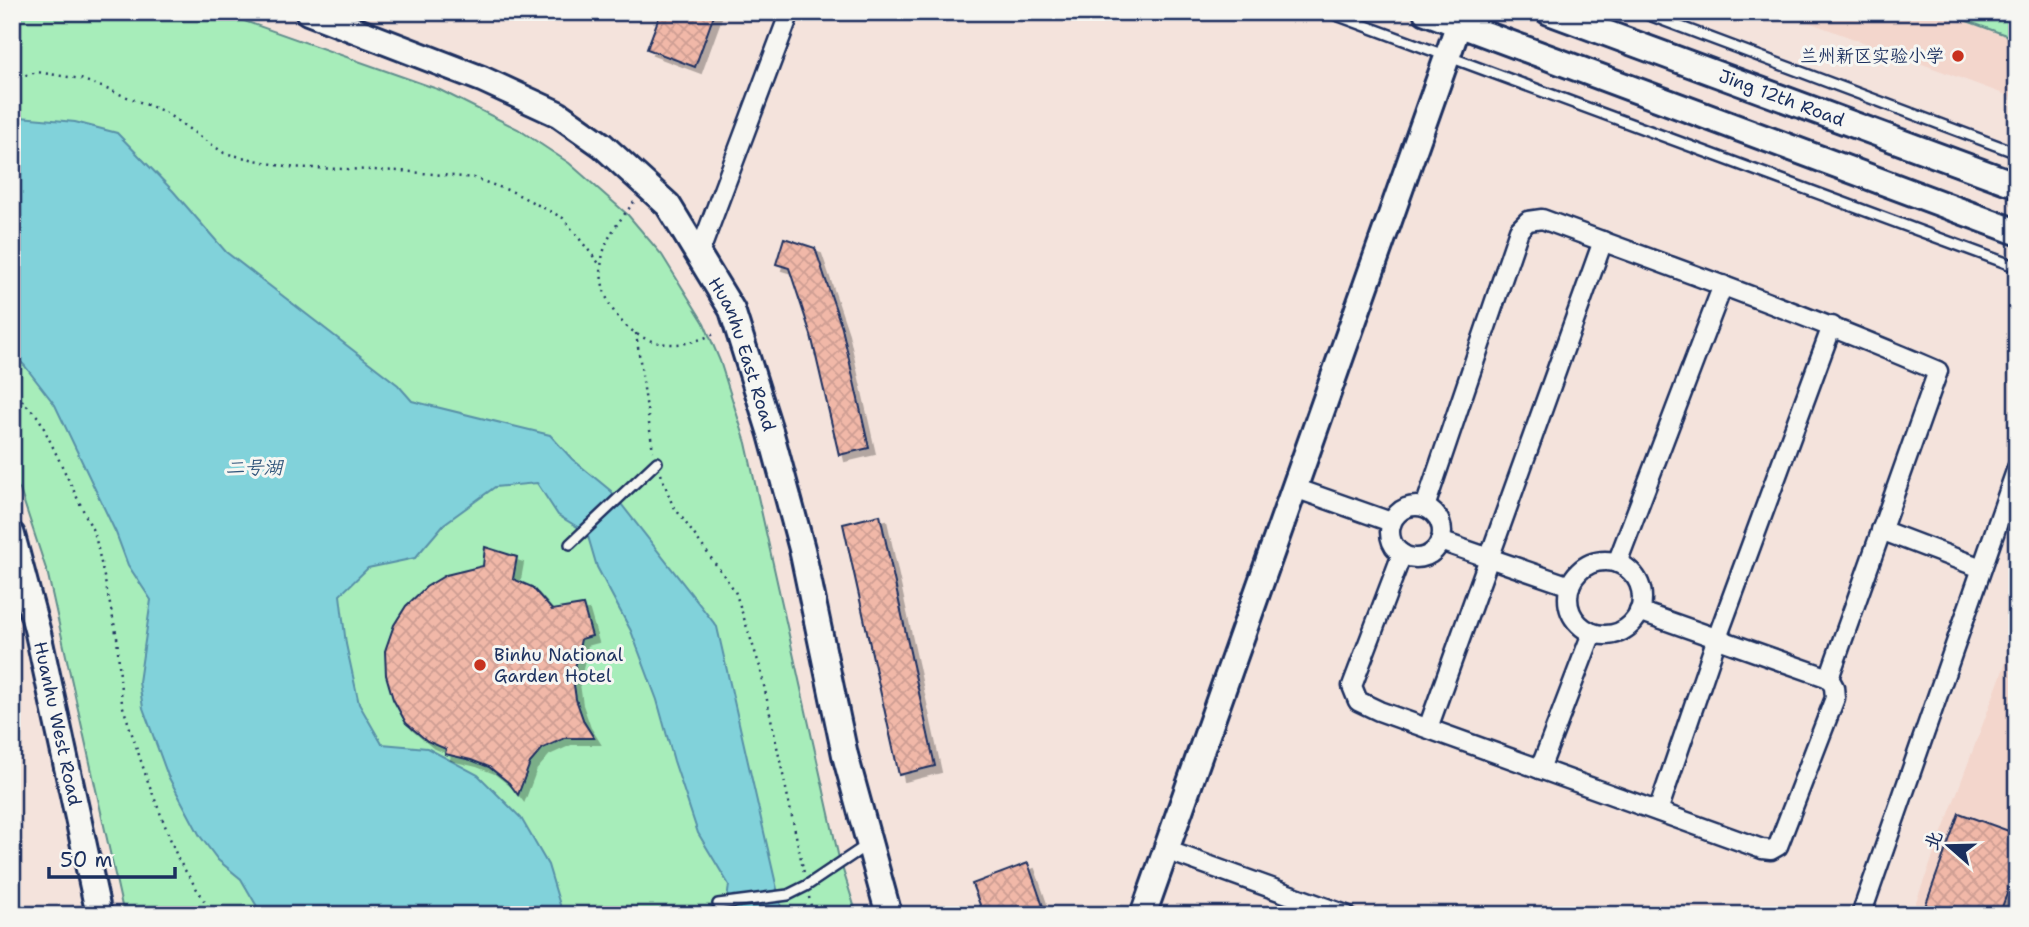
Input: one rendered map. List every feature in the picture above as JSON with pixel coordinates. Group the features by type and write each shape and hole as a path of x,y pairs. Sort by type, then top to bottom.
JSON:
{"street":[{"name":"Huanhu East Road","path":"308,12 482,79 558,114 602,145 667,205 699,254 732,310 771,434 802,549 845,755 888,915"},
{"path":"699,254 790,12"},
{"path":"1426,12 1461,18 2017,232"},
{"name":"Jing 12th Road","path":"1549,12 2017,185"},
{"path":"1143,915 1461,18"},
{"path":"1425,507 1518,230 1528,221 1542,219 1832,326 1938,371 1829,678"},
{"path":"1428,728 1603,241"},
{"path":"1617,563 1723,285"},
{"path":"1658,811 1717,638 1832,326"},
{"path":"1861,915 2017,468"},
{"path":"1295,488 1391,522"},
{"path":"1409,506 1425,507 1437,517 1441,525 1440,541 1436,548 1422,557 1414,558 1402,554 1390,538 1391,522 1395,515 1409,506"},
{"path":"1881,530 1981,568"},
{"name":"Huanhu West Road","path":"12,536 38,633 99,915"},
{"path":"1440,541 1570,586"},
{"path":"1402,554 1352,686 1358,701 1762,849 1771,850 1778,846 1835,698 1834,687 1829,678 1639,611"},
{"path":"1598,562 1617,563 1633,574 1638,582 1642,601 1639,611 1635,620 1620,632 1611,635 1592,633 1576,622 1571,614 1568,604 1570,586 1581,570 1589,565 1598,562"},
{"path":"1540,769 1592,633"},
{"path":"1166,850 1346,915"}],"lane":[{"path":"1328,12 2017,267"},
{"path":"1641,12 2017,153"},
{"path":"570,544 657,462"},
{"path":"718,904 788,895 869,844"}],"path":[{"path":"12,79 37,72 80,79 163,111 224,153 286,167 401,171 474,178 513,192 563,218 601,266"},
{"path":"647,186 606,243 601,266 603,289 612,310 636,333 646,339 668,344 691,343 737,326"},
{"path":"636,333 657,462 671,504 735,591 760,667 813,915"},
{"path":"12,390 39,418 95,536 117,636 122,704 178,859 213,915"}],"shaded area":[{"name":"兰州新区实验小学","path":"1781,12 2017,12 2017,99"},
{"path":"2017,633 2017,915 1911,915"}],"green space":[{"path":"12,12 219,12 440,90 518,129 569,163 628,215 662,255 704,323 720,361 746,443 838,854 857,915 124,915 48,575 20,490 12,478"},
{"path":"1942,12 2017,12 2017,39"}],"water":[{"name":"二号湖","path":"20,117 75,122 117,133 173,191 226,252 398,385 412,401 550,435 572,459 611,491 717,627 783,915 725,915 729,885 698,833 657,700 631,631 597,567 587,533 558,515 537,483 495,487 444,524 415,558 368,568 340,595 346,644 359,704 382,744 427,748 478,775 521,818 548,865 563,915 262,915 241,879 218,860 200,836 168,776 143,708 139,682 151,600 128,565 116,533 55,405 12,354 12,121"}],"building":[{"path":"661,12 715,12 695,67 647,49"},
{"path":"784,238 815,248 842,328 869,448 839,455 811,335 789,268 776,264"},
{"path":"880,515 935,766 899,775 843,524"},
{"name":"Binhu National Garden Hotel","path":"485,547 517,557 513,579 532,587 552,610 583,605 592,636 581,639 573,678 576,699 584,722 594,738 565,738 543,748 530,763 518,795 509,783 489,767 445,754 446,749 427,741 406,723 393,699 386,675 385,651 394,625 406,606 426,587 446,575 483,566"},
{"path":"1959,813 2017,834 2017,867 1999,915 1922,915"},
{"path":"1028,863 1046,915 984,915 972,884"}],"place":[{"name":"兰州新区实验小学","path":"1958,56"},
{"name":"Binhu National Garden Hotel","path":"480,665"}]}
